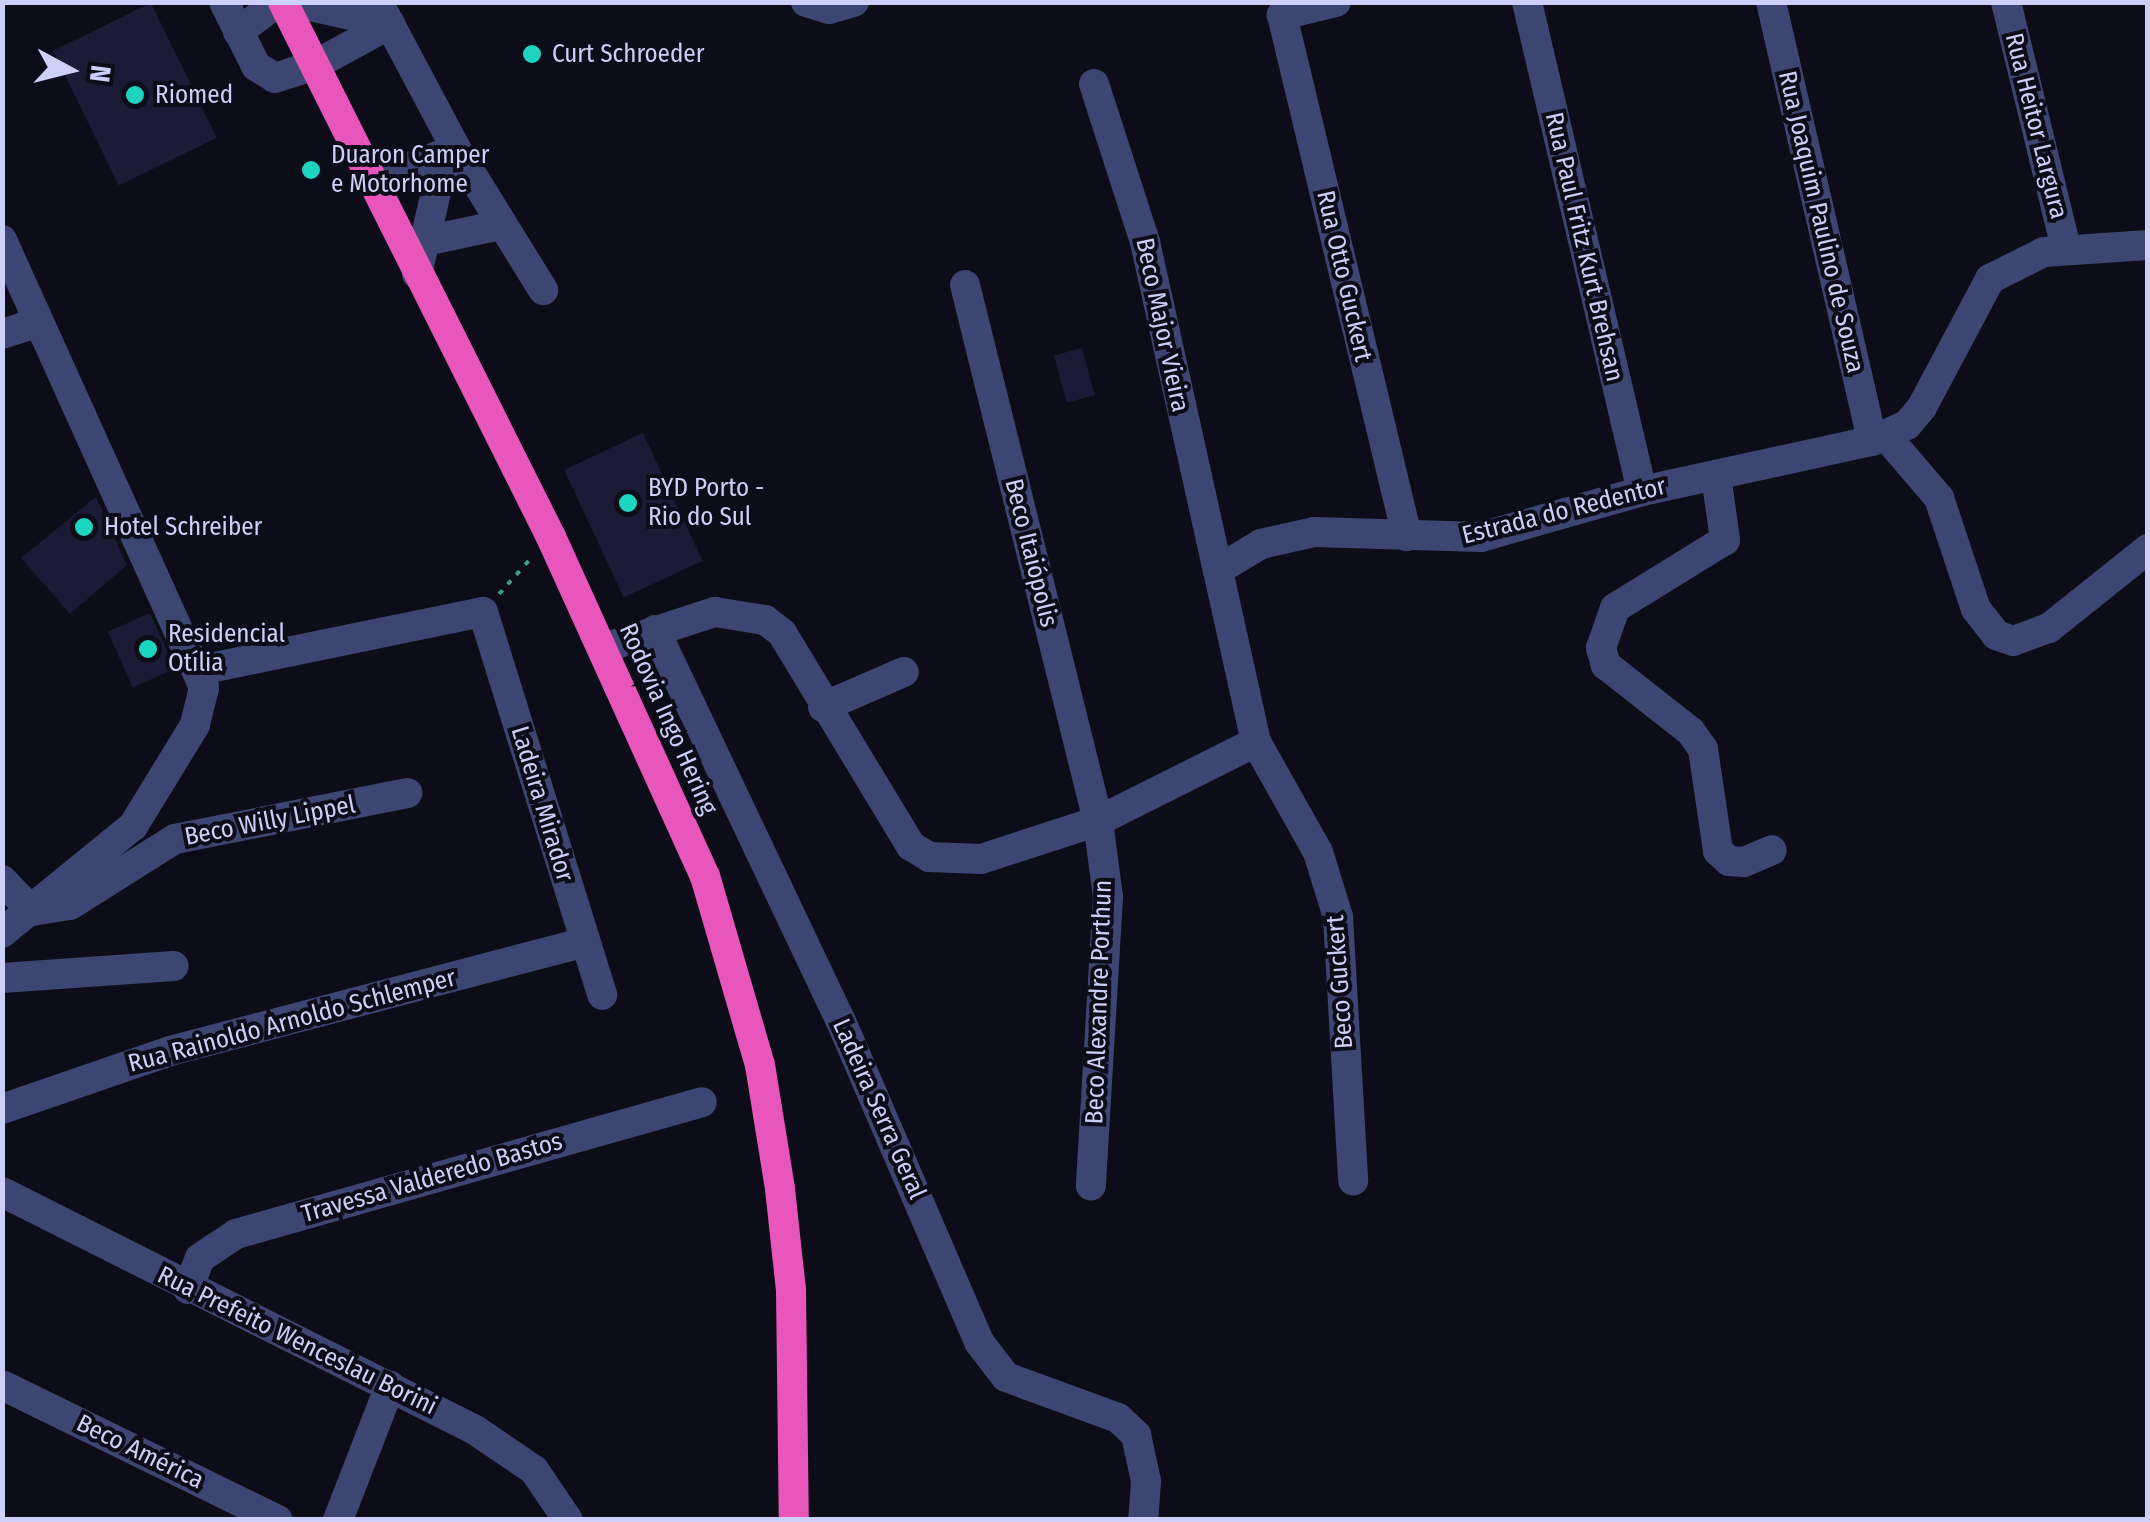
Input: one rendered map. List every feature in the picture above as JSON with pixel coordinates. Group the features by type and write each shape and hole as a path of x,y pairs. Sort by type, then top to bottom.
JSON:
{"highway":[{"name":"Rodovia Ingo Hering","path":"280,2 551,537 705,876 760,1066 792,1290 794,1520"}],"street":[{"path":"224,2 256,66 275,78 313,66 384,13"},
{"path":"238,32 280,2"},
{"path":"292,2 384,13"},
{"path":"806,2 829,9 854,2"},
{"name":"Rua Otto Guckert","path":"1336,2 1282,15 1407,536"},
{"name":"Rua Paul Fritz Kurt Brehsan","path":"1527,2 1642,491"},
{"name":"Rua Joaquim Paulino de Souza","path":"1771,2 1879,438"},
{"name":"Rua Heitor Largura","path":"2006,2 2066,248"},
{"path":"384,13 450,154 543,290"},
{"name":"Beco Major Vieira","path":"1094,84 1145,242 1218,570"},
{"path":"371,180 450,154"},
{"path":"417,274 450,154"},
{"path":"425,241 500,224"},
{"path":"2,240 35,323 200,670 204,688 195,724 148,805 114,847 2,934"},
{"name":"Estrada do Redentor","path":"1218,570 1285,534 1481,537 1642,491 1879,438 1922,407 1990,279 2015,262 2066,248 2148,245"},
{"name":"Beco Itaiópolis","path":"965,285 1098,821"},
{"path":"2,334 35,323"},
{"path":"1879,438 1939,498 1976,609 1996,635 2014,642 2049,628 2148,549"},
{"path":"1716,475 1727,526 1719,549 1615,608 1600,648 1606,665 1691,732 1703,749 1718,851 1744,862 1772,850"},
{"path":"604,648 715,612 765,620 782,634 911,846 929,856 981,859 1098,821 1256,742 1218,570"},
{"path":"200,670 483,612"},
{"name":"Ladeira Mirador","path":"483,612 602,995"},
{"name":"Ladeira Serra Geral","path":"656,630 840,1020 979,1342 1006,1377 1118,1418 1136,1436 1146,1480 1143,1520"},
{"path":"823,707 904,672"},
{"name":"Beco Guckert","path":"1256,742 1318,852 1338,917 1353,1181"},
{"name":"Beco Willy Lippel","path":"32,911 70,904 176,839 407,793"},
{"name":"Beco Alexandre Porthun","path":"1091,1184 1108,897 1098,821"},
{"path":"2,880 32,911"},
{"name":"Rua Rainoldo Arnoldo Schlemper","path":"2,1110 170,1051 585,942"},
{"path":"2,978 174,966"},
{"name":"Travessa Valderedo Bastos","path":"188,1289 200,1258 236,1234 702,1102"},
{"name":"Rua Prefeito Wenceslau Borini","path":"2,1192 188,1289 476,1430 534,1470 568,1520"},
{"name":"Beco América","path":"2,1385 278,1520"},
{"path":"338,1520 390,1386"}],"path":[{"path":"483,612 551,537"}],"building":[{"name":"Riomed","path":"151,3 217,138 119,186 53,51"},
{"path":"1082,348 1095,395 1067,403 1054,356"},
{"name":"BYD Porto - Rio do Sul","path":"643,433 703,561 624,598 564,470"},
{"name":"Hotel Schreiber","path":"96,497 127,565 70,614 21,558"},
{"name":"Residencial Otília","path":"150,613 175,669 133,687 108,632"}],"place":[{"name":"Curt Schroeder","path":"532,54"},
{"name":"Riomed","path":"135,95"},
{"name":"Duaron Camper e Motorhome","path":"311,170"},
{"name":"BYD Porto - Rio do Sul","path":"628,503"},
{"name":"Hotel Schreiber","path":"84,527"},
{"name":"Residencial Otília","path":"148,649"}]}
